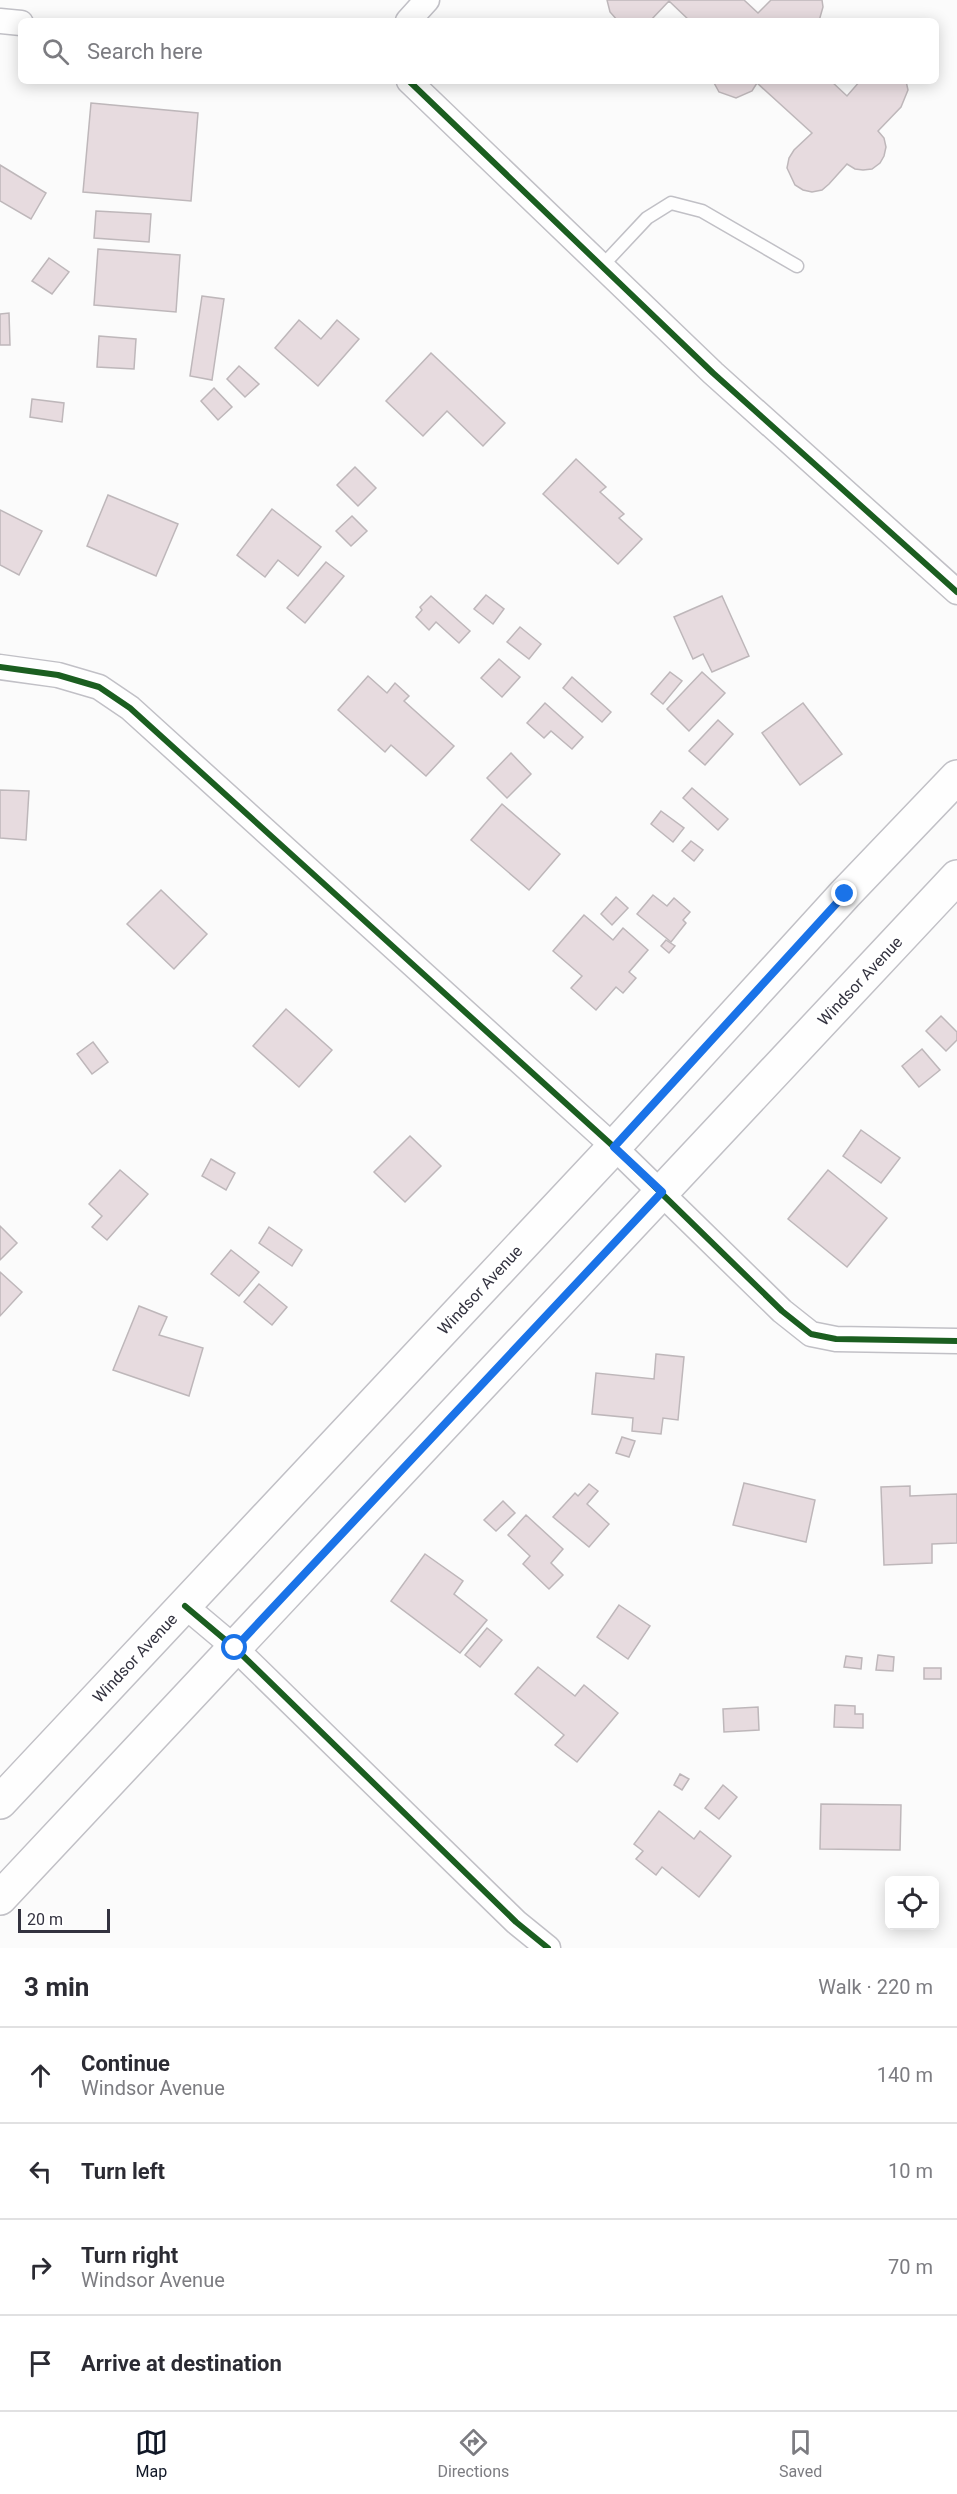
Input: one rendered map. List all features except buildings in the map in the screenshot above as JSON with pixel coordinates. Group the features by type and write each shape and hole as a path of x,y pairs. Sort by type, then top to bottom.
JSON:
{"main road":[{"name":"Windsor Avenue","path":"0,1802 614,1147 845,894 957,777"},
{"name":"Windsor Avenue","path":"0,1898 957,877"}],"street":[{"path":"411,18 427,0"},
{"path":"0,21 18,23"},
{"path":"412,84 713,373 957,592"},
{"path":"0,667 58,675 99,687 130,708 614,1147 782,1311 811,1334 836,1340 957,1341"},
{"path":"185,1606 235,1648 516,1922 548,1948"}],"lane":[{"path":"602,266 647,218 671,203 702,211 797,266"}],"cycle path":[{"path":"412,84 713,373 957,592"},
{"path":"0,667 58,675 99,687 130,708 614,1147 782,1311 811,1334 836,1339 957,1341"},
{"path":"185,1606 235,1648 516,1922 548,1948"}],"route":[{"path":"235,1648 662,1192 614,1147 845,894"}]}
